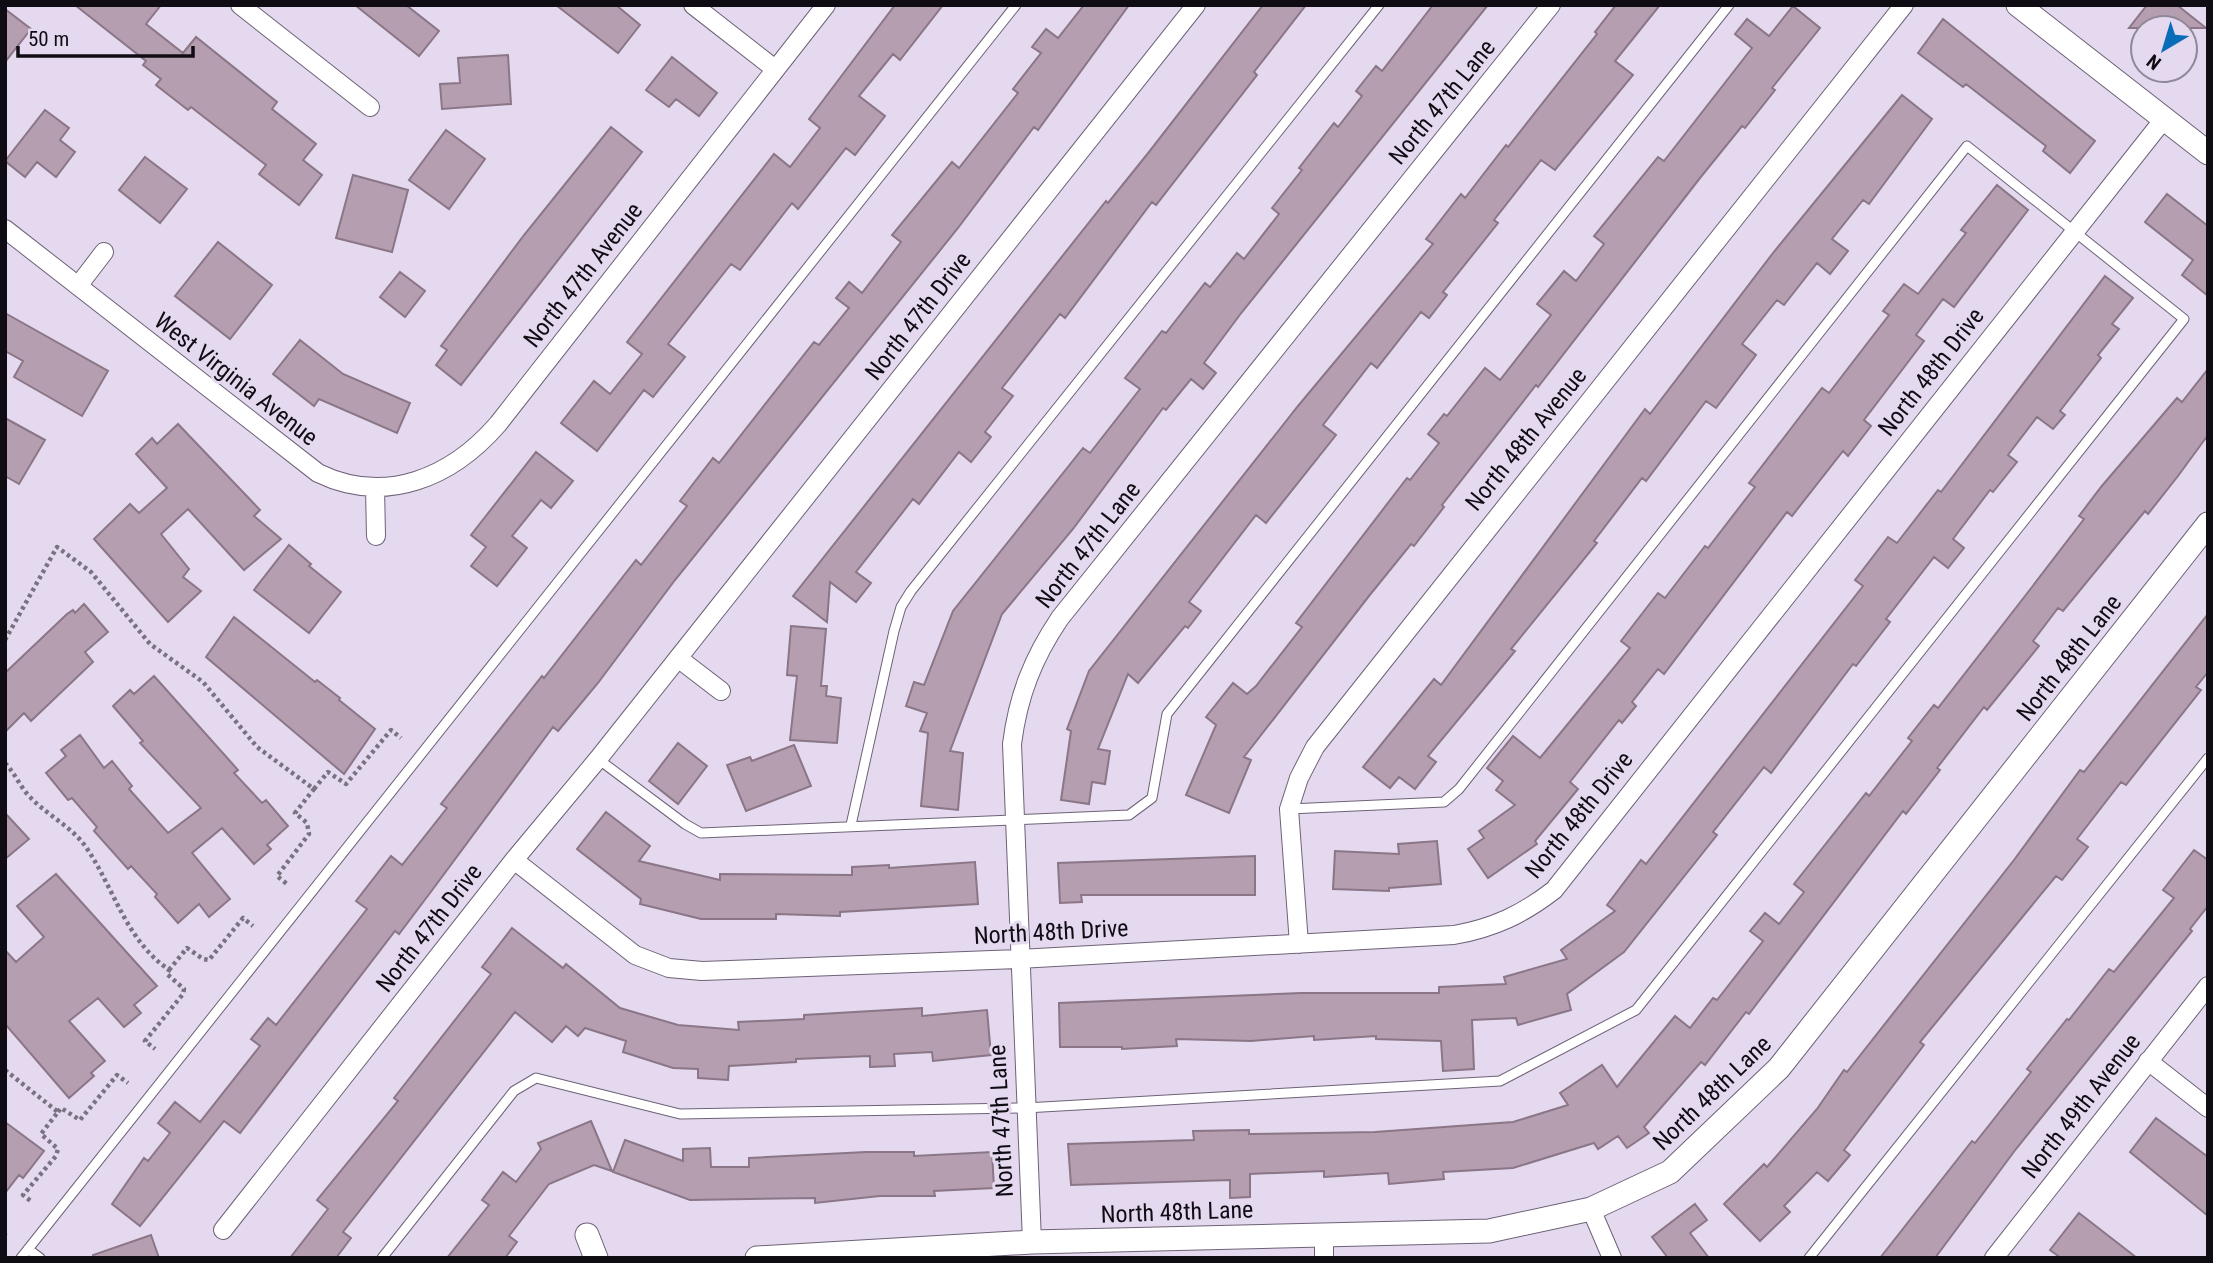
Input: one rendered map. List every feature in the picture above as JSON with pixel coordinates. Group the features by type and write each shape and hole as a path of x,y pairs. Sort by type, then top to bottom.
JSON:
{"street":[{"path":"240,5 370,107"},
{"path":"693,5 775,69"},
{"name":"North 47th Avenue","path":"375,487 422,479 445,470 482,442 826,5"},
{"name":"North 47th Drive","path":"223,1230 513,860 598,759 1196,5"},
{"name":"North 47th Lane","path":"1032,1242 1018,959 1012,744 1021,691 1043,642 1551,5"},
{"name":"North 48th Avenue","path":"1299,944 1289,809 1299,778 1333,722 1903,5"},
{"path":"2018,5 2208,153"},
{"name":"North 48th Drive","path":"513,860 635,955 669,968 702,971 1018,959 1454,935 1483,930 1521,915 1555,890 2164,119"},
{"name":"West Virginia Avenue","path":"5,229 318,473 353,485 375,487"},
{"path":"78,286 104,252"},
{"path":"375,487 376,536"},
{"name":"North 48th Lane","path":"757,1258 1032,1242 1489,1231 1591,1209 1670,1171 1779,1068 2208,524"},
{"path":"678,658 721,691"},
{"name":"North 49th Avenue","path":"1994,1258 2208,986"},
{"path":"2148,1060 2208,1108"},
{"path":"1591,1209 1612,1258"},
{"path":"1324,1234 1324,1258"},
{"path":"587,1235 596,1258"}],"lane":[{"path":"20,1258 1016,5"},
{"path":"851,825 894,631 901,607 911,591 1379,5"},
{"path":"598,759 701,833 1129,815 1152,798 1167,714 1729,5"},
{"path":"382,1258 514,1091 536,1078 680,1114 1025,1108 1500,1080 1636,1010 2184,319 1967,146 1458,789 1444,802 1289,809"},
{"path":"1810,1258 2208,758"},
{"path":"28,1249 40,1258"}],"path":[{"path":"5,640 57,547 90,572 150,644 203,682 257,747 314,789"},
{"path":"286,884 277,876 309,834 307,823 295,813 328,772 346,784 391,730 401,738"},
{"path":"5,763 29,796 72,830 86,848 122,917 143,948 169,970"},
{"path":"155,1049 145,1041 183,994 181,984 167,974 187,947 203,959 209,960 243,918 253,926"},
{"path":"5,1070 58,1112"},
{"path":"32,1202 23,1195 56,1156 58,1149 41,1133 61,1108 80,1120 117,1075 128,1083"}],"building":[{"path":"75,5 161,5 146,24 183,53 196,37 277,102 272,109 316,144 303,160 322,175 299,205 259,174 266,165 191,107 188,110 156,85 161,79 143,65 146,61"},
{"path":"355,5 406,5 439,31 419,56"},
{"path":"556,5 616,5 640,25 618,53"},
{"path":"895,5 943,5 900,60 893,54 859,96 885,116 855,155 846,148 798,209 792,203 740,270 731,264 668,344 685,357 653,397 644,390 597,451 561,423 594,381 610,394 642,354 627,342 774,154 790,167 820,128 809,119"},
{"path":"1084,5 1129,5 1038,130 1034,127 958,228 675,580 598,683 558,731 553,727 399,934 395,931 240,1133 224,1121 140,1226 112,1204 144,1158 148,1161 170,1133 158,1123 175,1102 200,1122 260,1046 251,1039 268,1018 276,1025 367,909 356,901 391,856 402,865 447,808 441,804 515,710 542,676 544,678 636,560 641,565 687,506 680,501 713,458 719,463 814,342 819,345 849,308 836,298 849,282 862,293 901,242 892,235 952,162 959,168 1018,93 1013,89 1041,53 1032,47 1046,29 1058,38"},
{"path":"1263,5 1306,5 1254,72 1257,75 1156,205 1152,202 1065,318 1060,314 1002,388 1013,396 985,432 991,437 971,462 959,452 919,504 913,499 856,572 871,583 856,602 830,582 827,622 793,596 1106,201 1108,203 1149,152"},
{"path":"1433,5 1488,5 1204,363 1216,373 1203,389 1191,379 1166,410 1163,408 1073,529 1002,614 950,751 963,753 958,810 921,806 928,733 920,731 927,713 906,706 914,682 924,685 953,611 1083,448 1090,453 1140,389 1125,378 1162,331 1166,333 1205,283 1210,287 1237,253 1244,259 1279,214 1272,208 1302,170 1299,168 1334,123 1338,127 1362,96 1356,91 1376,66 1382,71"},
{"path":"1616,5 1660,5 1615,61 1633,75 1555,170 1541,160 1494,220 1498,223 1443,292 1447,295 1429,318 1421,312 1377,368 1371,363 1323,425 1336,435 1266,523 1256,515 1189,602 1201,611 1188,628 1185,626 1138,683 1128,674 1098,749 1110,751 1105,784 1092,782 1089,804 1061,800 1071,731 1067,729 1089,671 1298,406 1433,244 1426,239 1461,194 1465,198 1506,145 1508,147 1597,34 1595,32"},
{"path":"2147,5 2177,5 2188,14 2140,14"},
{"path":"1793,6 1820,28 1772,88 1775,90 1745,128 1742,126 1700,178 1538,387 1536,385 1442,505 1444,507 1414,546 1411,544 1369,596 1244,757 1251,760 1229,813 1186,795 1216,725 1206,717 1233,683 1247,694 1256,686 1302,627 1296,623 1407,478 1410,480 1439,443 1428,434 1444,414 1447,416 1485,368 1500,380 1551,315 1537,304 1564,271 1576,281 1604,244 1594,236 1658,157 1664,161 1752,48 1735,34 1747,19 1769,36"},
{"path":"5,9 31,29 5,62"},
{"path":"1943,19 2095,141 2070,173 2043,151 2046,146 1966,84 1963,87 1918,53"},
{"path":"508,55 511,104 442,109 440,84 460,83 458,58"},
{"path":"672,57 717,93 699,116 676,99 669,107 646,90"},
{"path":"1902,95 1932,119 1869,204 1863,200 1832,239 1848,251 1830,274 1817,263 1784,305 1777,300 1742,344 1756,355 1716,408 1706,401 1646,481 1642,478 1594,541 1597,543 1511,649 1515,651 1428,756 1436,762 1415,789 1399,777 1390,788 1363,767 1434,679 1441,685 1645,409 1650,414 1773,253"},
{"path":"45,110 69,128 60,140 75,152 56,177 37,162 25,177 5,161"},
{"path":"611,127 642,152 461,385 436,365 447,350 441,346 524,235"},
{"path":"446,130 485,159 449,209 409,180"},
{"path":"145,157 187,189 160,223 119,190"},
{"path":"353,175 408,190 392,252 336,238"},
{"path":"1997,185 2028,210 1954,307 1943,299 1916,335 1924,341 1864,420 1871,426 1848,456 1843,451 1792,516 1787,512 1664,674 1658,669 1632,702 1636,706 1622,723 1619,720 1570,782 1578,789 1535,841 1537,844 1488,878 1468,849 1484,838 1479,831 1515,805 1496,790 1503,781 1487,768 1513,736 1540,758 1630,648 1621,641 1658,593 1665,598 1705,546 1708,548 1755,487 1749,483 1822,388 1829,393 1889,315 1883,311 1904,284 1918,294 1966,233 1961,230"},
{"path":"2167,194 2208,226 2208,296 2182,275 2193,260 2145,222"},
{"path":"218,242 272,285 230,339 175,296"},
{"path":"400,272 425,291 405,317 380,297"},
{"path":"2105,276 2133,298 2112,324 2119,329 2098,355 2101,358 2060,411 2065,415 2053,429 2037,417 2008,455 2017,462 1993,492 1990,490 1953,539 1964,548 1948,568 1934,557 1886,619 1890,622 1856,666 1853,664 1771,773 1764,767 1713,832 1717,835 1624,952 1567,994 1571,1010 1518,1025 1516,1018 1472,1020 1474,1069 1443,1071 1441,1041 1376,1039 1376,1036 1314,1040 1314,1036 1251,1041 1176,1039 1177,1046 1122,1049 1060,1047 1059,1003 1301,993 1439,993 1439,987 1506,984 1504,977 1567,959 1561,950 1615,911 1607,905 1641,860 1646,864 1863,586 1855,580 1888,537 1897,543 1938,490 1941,492"},
{"path":"5,313 108,371 82,416 14,377 23,361 5,351"},
{"path":"300,340 343,374 410,403 397,433 319,399 314,406 273,374"},
{"path":"2208,369 2208,435 2148,514 2145,511 2063,611 2058,608 2033,641 2039,646 1987,710 1984,707 1937,768 1940,770 1906,814 1903,811 1749,1014 1746,1012 1705,1065 1701,1062 1644,1127 1649,1133 1627,1148 1618,1136 1598,1149 1594,1143 1513,1168 1443,1172 1444,1179 1389,1184 1388,1173 1324,1177 1324,1171 1250,1174 1250,1197 1230,1198 1230,1180 1071,1185 1068,1144 1194,1140 1193,1131 1249,1130 1249,1134 1375,1132 1513,1122 1568,1105 1560,1093 1602,1065 1617,1087 1675,1016 1690,1028 1713,998 1717,1000 1763,941 1750,931 1765,913 1779,924 1804,892 1794,884 1866,793 1869,796 1912,741 1908,738 1934,705 1938,708 2032,587 2084,519 2079,516 2101,487 2177,398 2182,402"},
{"path":"5,418 45,440 19,484 5,476"},
{"path":"178,424 260,510 254,516 281,539 244,570 188,509 161,534 189,569 183,577 201,591 168,622 94,539 130,504 139,513 167,488 136,454 152,438 157,444"},
{"path":"536,452 573,481 551,508 541,500 512,536 527,548 497,586 471,566 486,547 471,535"},
{"path":"289,545 311,564 309,566 341,592 309,633 254,590"},
{"path":"84,604 108,632 85,652 93,662 31,721 24,713 5,732 5,673 67,614 73,610 75,613"},
{"path":"2208,614 2208,672 2196,687 2201,690 2126,785 2121,782 2077,839 2088,847 2062,880 2056,876 1920,1042 1924,1045 1844,1150 1850,1155 1828,1181 1817,1172 1784,1206 1790,1212 1760,1241 1724,1204 1764,1164 1767,1167 1817,1109 1844,1070 1847,1072 2014,860 2080,770 2084,772"},
{"path":"234,617 315,682 317,680 340,698 339,700 375,729 344,774 206,657"},
{"path":"791,626 826,629 821,686 827,686 826,696 841,698 837,743 790,740 797,676 787,675"},
{"path":"154,676 238,770 234,773 262,803 266,800 288,826 267,845 271,849 254,864 222,828 192,853 230,899 209,917 199,904 178,923 155,897 157,894 131,866 128,869 94,831 97,827 72,798 68,800 46,773 66,756 61,750 80,735 104,768 112,761 132,786 129,789 168,833 201,808 140,743 143,741 113,706 130,690 134,694"},
{"path":"678,743 707,766 678,804 649,781"},
{"path":"794,745 811,786 746,811 727,765 750,757 752,761"},
{"path":"606,812 650,846 639,861 720,880 720,874 852,875 852,867 889,865 889,868 975,862 978,904 840,912 840,916 776,914 776,919 701,919 640,904 641,899 577,849"},
{"path":"5,813 29,839 5,859"},
{"path":"1437,841 1441,884 1389,888 1389,891 1333,889 1335,851 1399,854 1398,844"},
{"path":"2194,850 2208,860 2208,906 2190,929 2192,931 2016,1149 1935,1258 1880,1258 1972,1141 1975,1143 2031,1072 2027,1069 2067,1019 2069,1020 2109,969 2114,972 2174,898 2163,890"},
{"path":"1255,856 1255,895 1081,895 1082,902 1060,903 1058,863"},
{"path":"56,874 157,986 134,1005 141,1013 124,1027 98,998 69,1021 105,1061 91,1073 94,1076 69,1098 5,1024 5,950 16,962 44,937 17,906"},
{"path":"512,928 563,968 566,964 620,1008 678,1025 739,1030 738,1022 804,1019 804,1015 922,1008 922,1016 987,1010 991,1055 933,1061 932,1052 894,1054 895,1066 870,1067 870,1056 796,1059 796,1062 729,1066 728,1080 698,1078 698,1069 673,1068 623,1052 626,1041 585,1028 578,1036 566,1026 552,1042 515,1012 343,1232 351,1238 336,1258 290,1258 328,1209 317,1200 398,1101 394,1098 491,974 482,967"},
{"path":"2156,1118 2208,1157 2208,1216 2130,1152"},
{"path":"591,1121 612,1171 594,1165 549,1184 509,1236 517,1242 505,1258 447,1258 489,1205 482,1200 503,1172 516,1182 541,1149 538,1143"},
{"path":"5,1122 44,1151 23,1178 19,1175 5,1193"},
{"path":"625,1140 683,1161 683,1149 710,1148 711,1167 749,1167 749,1158 866,1152 914,1152 914,1156 992,1152 994,1188 934,1191 935,1196 880,1196 815,1203 815,1198 690,1200 613,1172"},
{"path":"1695,1204 1707,1220 1690,1233 1709,1258 1668,1258 1652,1237"},
{"path":"2079,1213 2137,1258 2061,1258 2050,1250"},
{"path":"151,1235 159,1258 94,1258 93,1255"}]}
